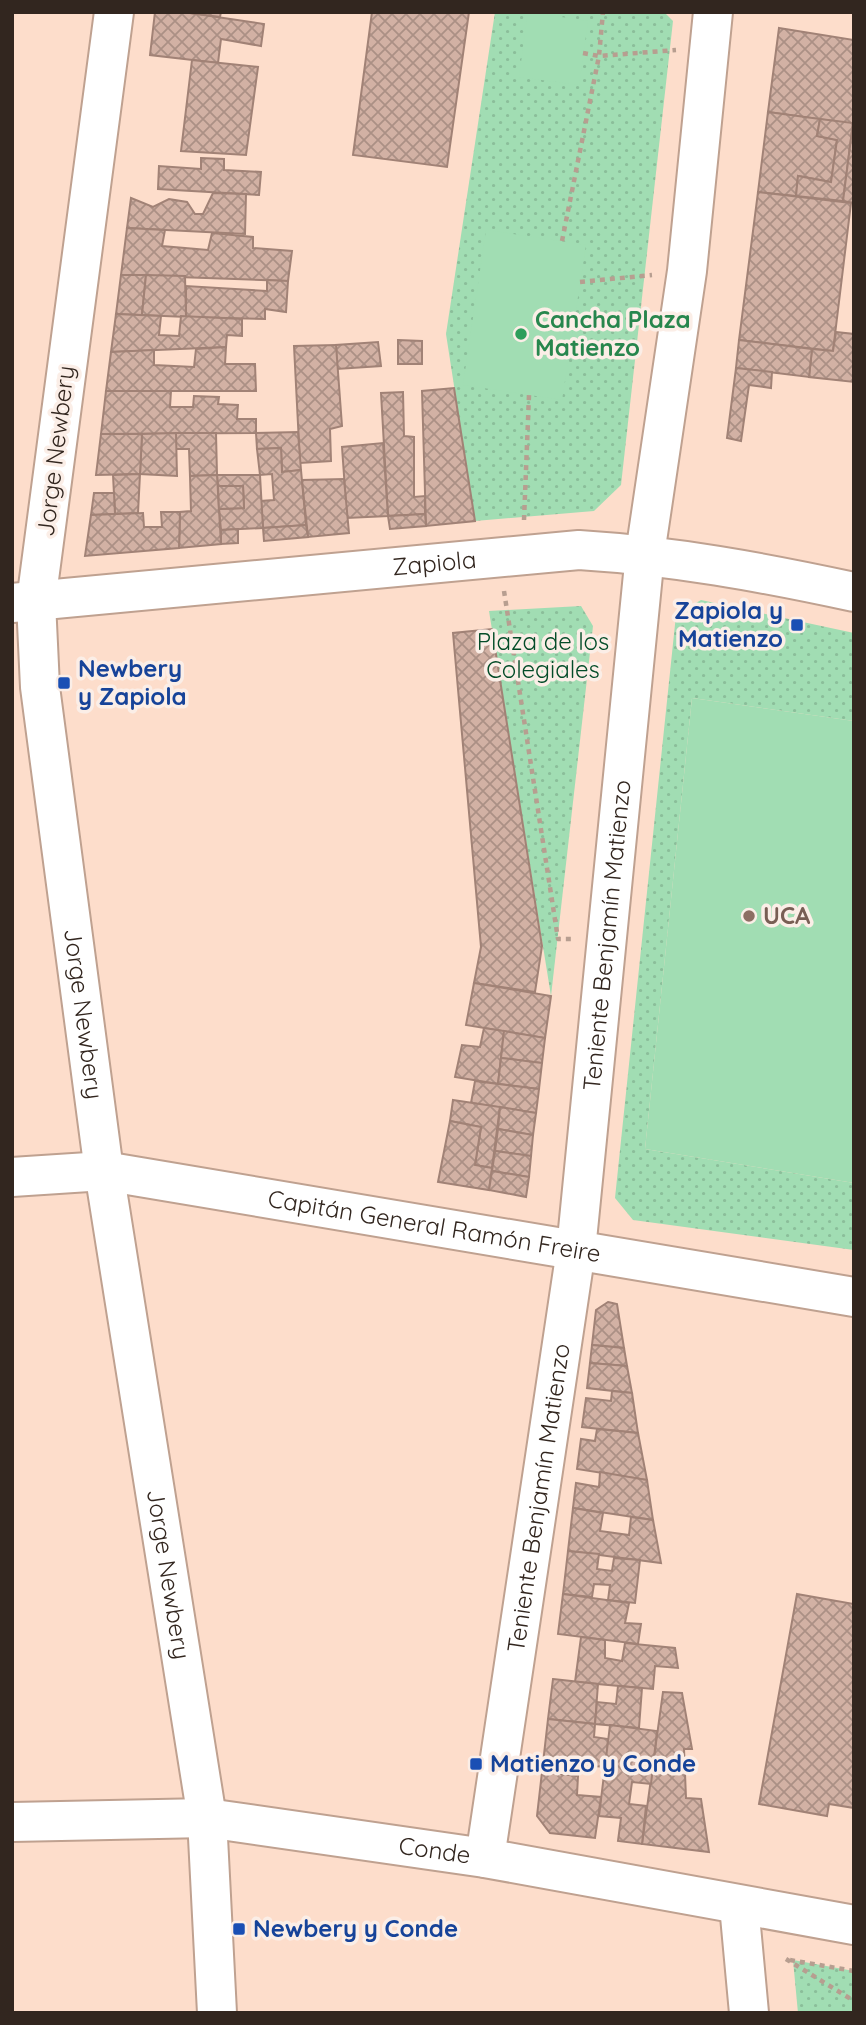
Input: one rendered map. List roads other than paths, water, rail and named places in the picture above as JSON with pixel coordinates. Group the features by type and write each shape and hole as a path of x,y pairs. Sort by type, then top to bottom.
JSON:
{"street":[{"name":"Jorge Newbery","path":"114,12 24,603 40,687 104,1171 207,1818 217,2013"},
{"name":"Teniente Benjamín Matienzo","path":"485,1857 576,1250 645,554 687,271 710,30"},
{"name":"Zapiola","path":"24,603 579,550 645,554 728,565 854,592"},
{"name":"Capitán General Ramón Freire","path":"12,1177 104,1171 854,1297"},
{"name":"Conde","path":"12,1822 207,1818 485,1857 854,1925"},
{"path":"739,1905 749,2013"}],"place":[{"name":"Cancha Plaza Matienzo","path":"521,334"},
{"name":"Zapiola y Matienzo","path":"797,625"},
{"name":"Newbery y Zapiola","path":"64,683"},
{"name":"UCA","path":"749,916"},
{"name":"Matienzo y Conde","path":"476,1764"},
{"name":"Newbery y Conde","path":"239,1929"}],"park label":[{"name":"Plaza de los Colegiales","path":"543,656"}]}
